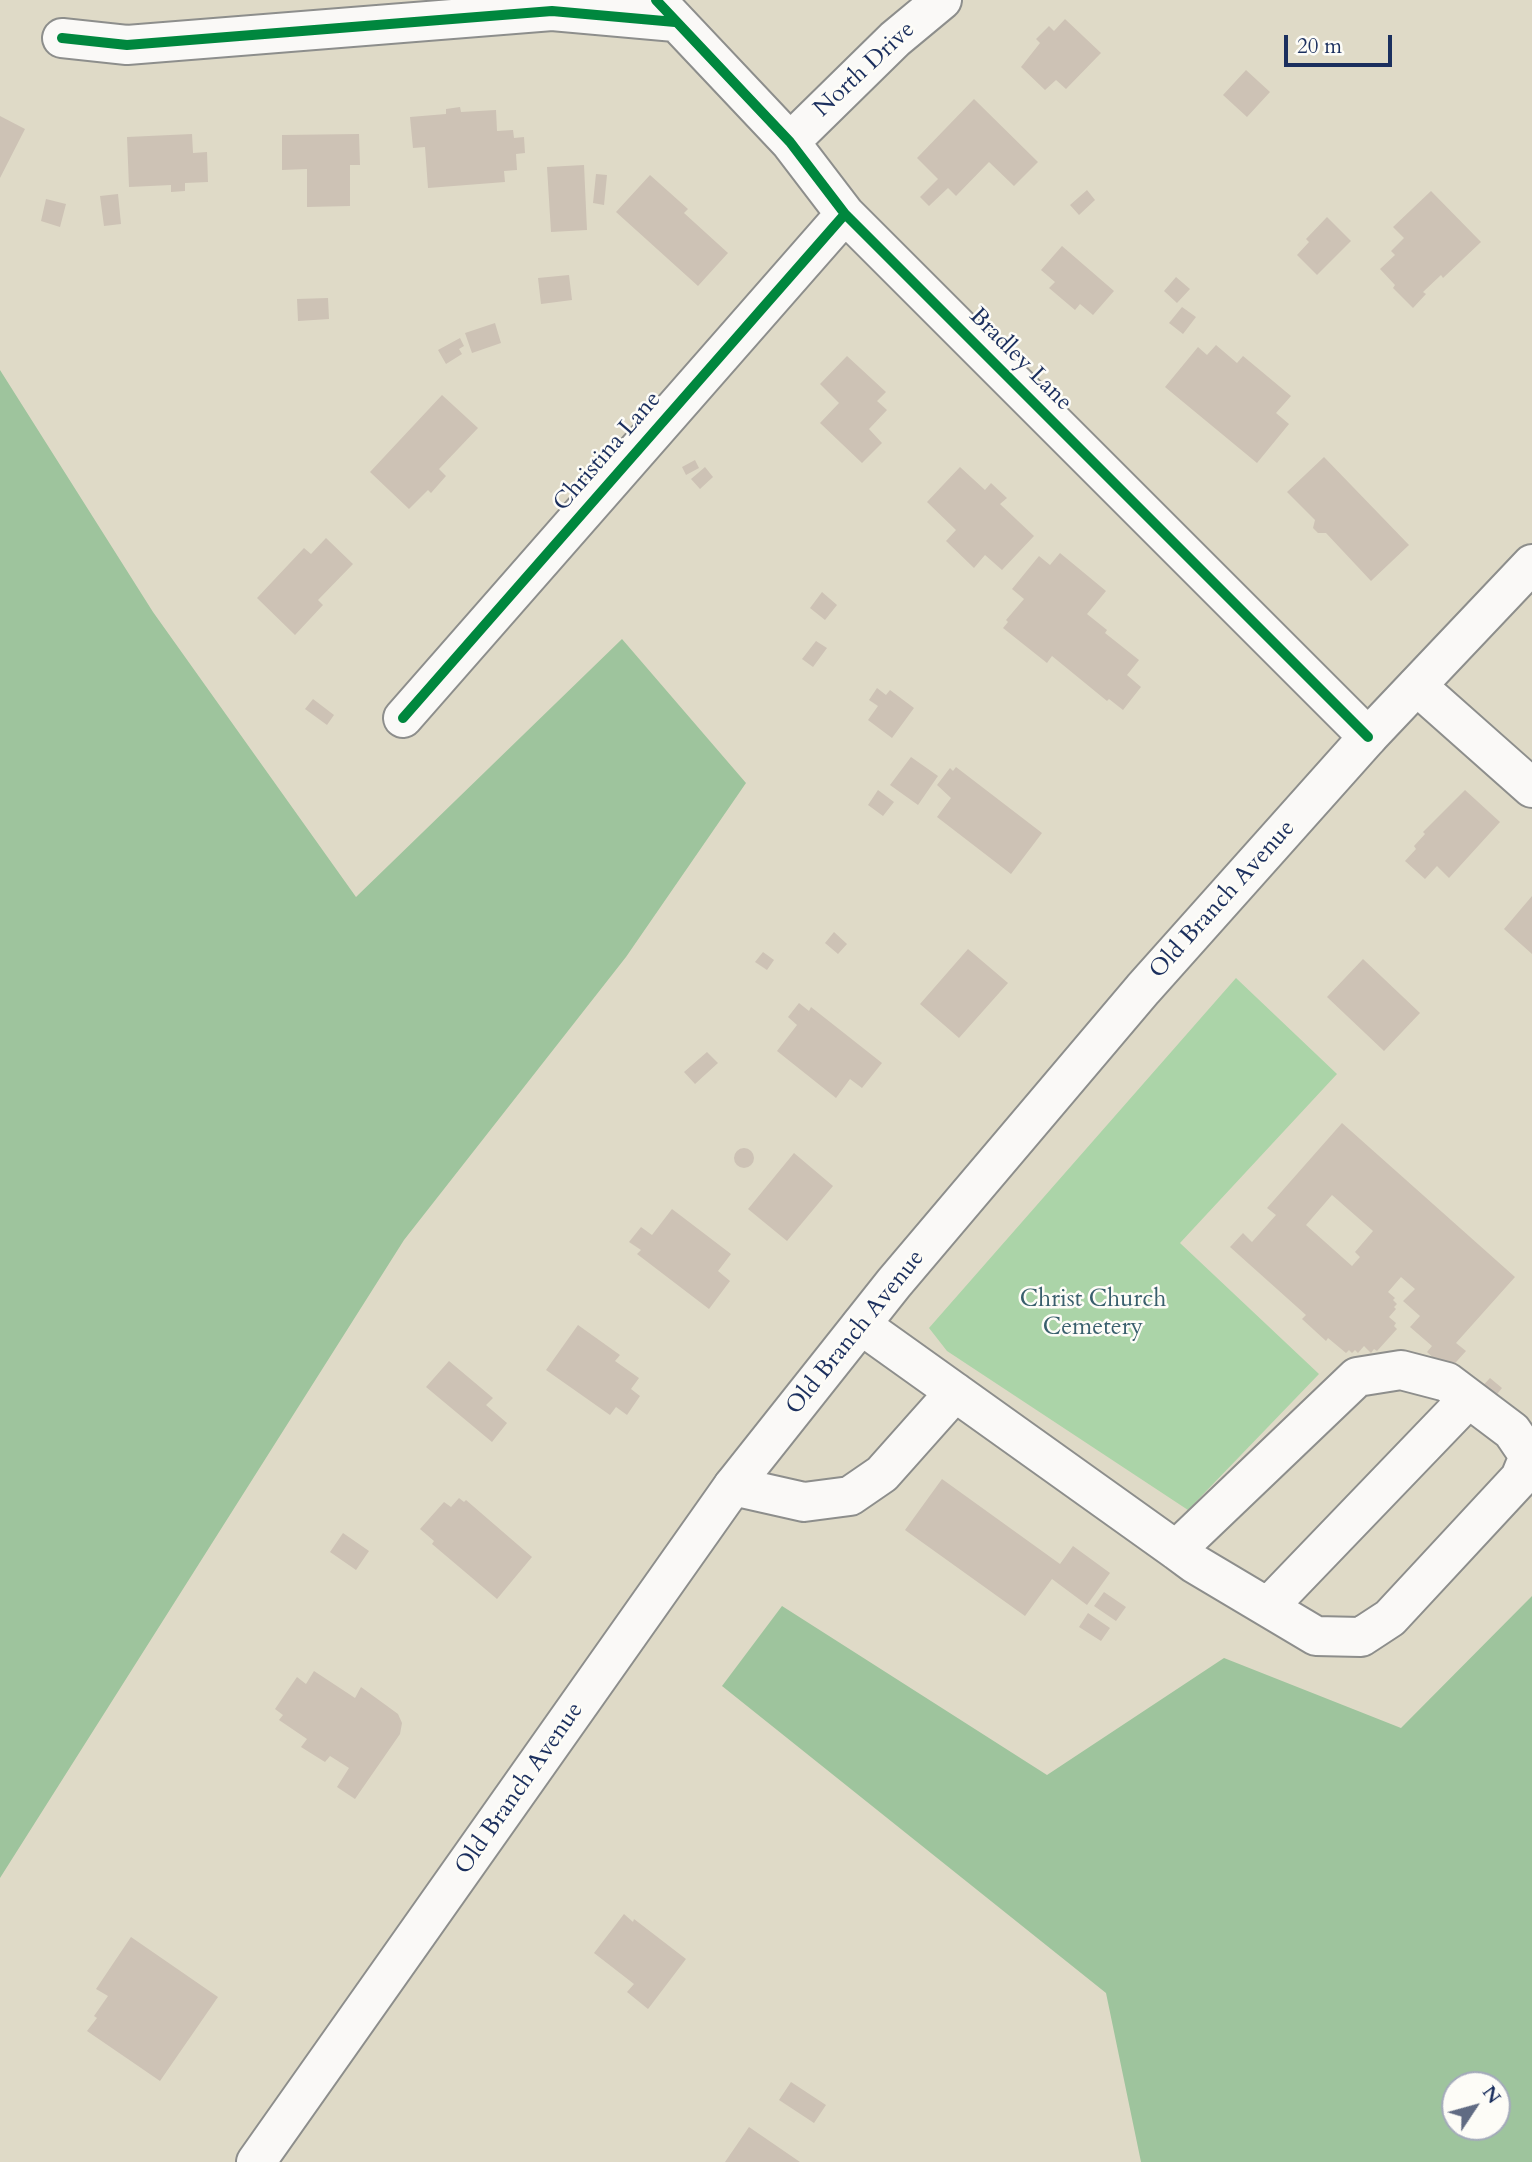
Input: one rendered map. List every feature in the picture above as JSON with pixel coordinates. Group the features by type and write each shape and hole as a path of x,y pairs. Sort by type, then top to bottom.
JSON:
{"street":[{"name":"North Drive","path":"790,142 895,39 942,0"},
{"path":"62,38 127,45 555,5 666,11"},
{"name":"Bradley Lane","path":"666,11 790,142 845,214 1368,737"},
{"name":"Christina Lane","path":"403,718 845,214"},
{"name":"Old Branch Avenue","path":"256,2162 733,1486 861,1325 1143,989 1368,737 1532,564"},
{"path":"1417,686 1532,789"},
{"path":"861,1325 1176,1550 1316,1636 1361,1637 1390,1618 1520,1478 1529,1456 1512,1431 1447,1382 1401,1370 1357,1377 1176,1550"},
{"path":"733,1486 804,1502 850,1496 882,1474 955,1392"},
{"path":"1268,1607 1468,1399"}],"green space":[{"path":"0,370 153,612 356,897 622,639 746,783 626,957 404,1240 0,1878"},
{"name":"Christ Church Cemetery","path":"1236,978 1337,1074 1180,1243 1319,1374 1188,1510 947,1351 929,1328"},
{"path":"1532,1596 1532,2162 1141,2162 1106,1993 722,1686 782,1606 1047,1775 1224,1658 1401,1728"}],"building":[{"path":"1065,19 1101,53 1066,89 1056,80 1045,90 1021,67 1040,43 1036,39 1049,26 1054,31"},
{"path":"1246,70 1270,92 1247,117 1223,95"},
{"path":"974,99 1038,162 1014,186 989,162 956,196 948,188 929,206 920,197 938,179 917,158"},
{"path":"460,107 461,112 496,110 497,131 513,130 514,138 524,137 525,153 516,154 517,170 504,171 505,182 428,188 425,147 413,148 410,117 446,114 446,109"},
{"path":"0,116 25,129 0,178"},
{"path":"192,134 193,153 207,152 208,182 185,183 185,191 171,192 171,185 129,187 127,137"},
{"path":"359,134 360,165 350,165 350,206 307,207 307,169 282,170 282,135"},
{"path":"584,165 587,230 551,232 547,167"},
{"path":"596,174 607,175 604,205 593,203"},
{"path":"650,175 688,209 684,213 728,253 698,286 616,212"},
{"path":"1087,190 1095,200 1079,215 1070,205"},
{"path":"1431,191 1481,242 1443,278 1441,275 1423,292 1426,294 1413,308 1393,288 1395,285 1380,269 1395,255 1391,251 1404,238 1393,227"},
{"path":"118,194 121,224 104,226 100,196"},
{"path":"46,199 66,204 60,227 41,221"},
{"path":"1327,217 1351,241 1317,275 1297,255 1309,242 1306,239"},
{"path":"1062,246 1114,291 1093,315 1080,304 1075,310 1049,288 1055,282 1041,270"},
{"path":"569,275 572,300 541,304 538,278"},
{"path":"1176,277 1190,289 1177,303 1164,291"},
{"path":"328,298 329,319 298,321 297,299"},
{"path":"1182,307 1196,317 1183,334 1169,323"},
{"path":"495,323 501,343 472,353 465,333"},
{"path":"460,338 464,346 459,349 462,354 446,364 438,350"},
{"path":"1216,345 1237,363 1243,356 1291,396 1276,413 1289,424 1257,463 1165,387 1198,347 1207,355"},
{"path":"847,356 886,392 877,401 887,410 869,429 882,443 862,463 820,423 839,403 820,384"},
{"path":"442,395 478,428 439,469 446,476 431,493 428,490 409,509 370,472"},
{"path":"1324,457 1409,545 1371,581 1326,533 1318,533 1313,528 1315,520 1287,492"},
{"path":"695,460 699,468 686,475 682,467"},
{"path":"705,467 713,477 700,489 691,479"},
{"path":"960,467 985,490 991,483 1007,498 1000,504 1034,536 1002,570 985,555 974,568 946,541 956,530 927,502"},
{"path":"326,538 353,564 318,600 323,605 295,635 257,598 304,548 311,554"},
{"path":"1060,553 1106,591 1087,614 1107,630 1105,633 1139,660 1127,675 1141,687 1123,710 1109,699 1107,701 1052,656 1047,663 1003,628 1008,622 1006,620 1024,599 1012,589 1039,556 1050,565"},
{"path":"822,592 837,605 825,620 810,608"},
{"path":"816,641 827,648 813,667 802,659"},
{"path":"877,688 886,695 890,690 914,708 892,738 868,720 878,706 869,700"},
{"path":"313,699 334,715 327,725 305,709"},
{"path":"911,757 938,776 918,805 890,785"},
{"path":"956,767 1042,833 1011,874 937,817 951,798 937,785 950,768 953,771"},
{"path":"878,790 894,802 883,816 868,805"},
{"path":"1465,790 1500,822 1449,878 1437,866 1425,879 1405,861 1416,849 1414,846 1425,834 1423,832"},
{"path":"1532,896 1532,954 1504,929"},
{"path":"834,932 847,944 838,954 825,943"},
{"path":"968,949 1008,983 959,1038 920,1004"},
{"path":"763,952 774,960 767,970 755,962"},
{"path":"1363,959 1420,1013 1384,1051 1327,997"},
{"path":"799,1003 809,1011 811,1007 882,1063 862,1088 850,1079 836,1098 777,1051 797,1025 788,1017"},
{"path":"707,1052 718,1063 695,1084 684,1072"},
{"path":"1342,1123 1515,1277 1456,1343 1466,1351 1448,1371 1427,1352 1432,1346 1410,1327 1420,1316 1403,1301 1415,1289 1401,1277 1388,1292 1397,1304 1389,1317 1396,1323 1394,1326 1397,1329 1377,1351 1374,1349 1371,1353 1364,1346 1358,1353 1349,1350 1346,1353 1328,1338 1326,1341 1302,1319 1306,1315 1230,1247 1243,1233 1252,1242 1276,1215 1267,1208","holes":["1332,1195 1373,1231 1355,1252 1360,1257 1352,1266 1306,1225"]},
{"path":"744,1148 751,1151 754,1158 751,1165 744,1168 737,1165 734,1158 737,1151"},
{"path":"794,1153 833,1186 787,1241 748,1209"},
{"path":"672,1209 731,1254 718,1271 730,1281 709,1309 637,1254 641,1250 629,1242 641,1227 652,1235"},
{"path":"578,1325 620,1355 615,1361 639,1378 631,1389 640,1396 627,1415 616,1407 610,1415 546,1370"},
{"path":"449,1361 493,1398 486,1405 507,1423 492,1442 426,1387"},
{"path":"1490,1378 1502,1388 1489,1404 1476,1393"},
{"path":"942,1479 1060,1564 1073,1546 1110,1573 1087,1605 1052,1579 1025,1616 905,1530"},
{"path":"459,1498 464,1502 466,1500 532,1557 497,1599 432,1544 434,1541 420,1529 444,1502 451,1507"},
{"path":"343,1533 369,1551 356,1570 330,1552"},
{"path":"1104,1592 1126,1607 1116,1621 1094,1606"},
{"path":"1088,1613 1110,1628 1101,1641 1079,1627"},
{"path":"314,1671 355,1698 361,1687 398,1714 402,1723 400,1734 355,1799 337,1787 349,1768 330,1756 325,1762 301,1747 307,1739 279,1720 283,1715 275,1709 297,1677 306,1684"},
{"path":"624,1914 686,1959 648,2009 627,1992 634,1984 594,1953"},
{"path":"131,1937 218,1997 160,2081 87,2031 108,1996 96,1989"},
{"path":"791,2082 826,2105 814,2123 779,2100"},
{"path":"749,2127 800,2162 725,2162"}],"cycle path":[{"path":"656,0 790,142 845,214 1368,737"},
{"path":"62,38 127,45 552,11 675,22"},
{"path":"403,718 845,214"}]}
